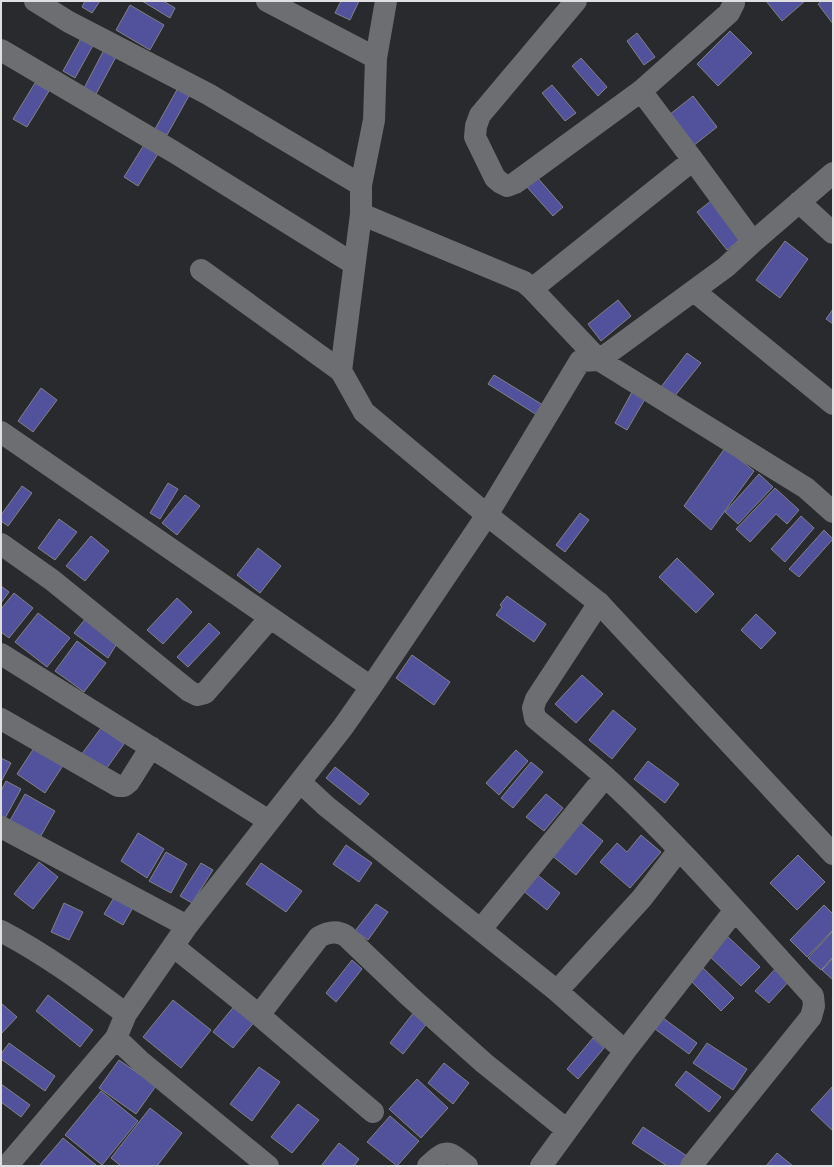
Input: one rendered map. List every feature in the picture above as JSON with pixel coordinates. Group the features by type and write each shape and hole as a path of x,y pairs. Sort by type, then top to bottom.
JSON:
{"street":[{"path":"35,1 69,22 208,94 361,185"},
{"path":"267,1 376,58"},
{"path":"341,371 361,214 361,185 374,120 376,58 386,1"},
{"path":"576,1 480,115 476,126 475,137 495,178 500,183 507,186 515,182 640,91 729,13 734,1"},
{"path":"1,50 174,152 354,264"},
{"path":"640,91 753,242"},
{"path":"532,289 693,160"},
{"path":"7,1166 116,1038 126,1014 187,926 343,727 372,687 487,515 580,361 599,360 726,267 833,173"},
{"path":"799,202 833,233"},
{"path":"361,214 524,282 599,360 806,488 833,512"},
{"path":"201,270 341,371 364,412 487,515 599,603 833,854"},
{"path":"694,290 833,404"},
{"path":"1,432 372,687"},
{"path":"1,544 52,580 189,691 197,695 205,693 270,618"},
{"path":"599,603 536,699 533,708 535,718 605,777 735,910 813,996 814,1006 811,1017 691,1166"},
{"path":"1,654 270,821"},
{"path":"1,719 118,786 124,786 129,782 150,747"},
{"path":"481,929 605,777"},
{"path":"300,782 326,806 481,929 625,1051"},
{"path":"1,827 187,926"},
{"path":"557,992 642,898 678,850"},
{"path":"541,1166 625,1051 735,910"},
{"path":"1,931 21,942 88,986 126,1014"},
{"path":"259,1014 319,937 327,933 341,933 484,1063 567,1130"},
{"path":"173,946 259,1014 372,1112"},
{"path":"116,1038 140,1061 268,1166"},
{"path":"428,1166 439,1156 445,1154 451,1154 467,1166"}],"building":[{"path":"85,1 100,1 92,13 82,7"},
{"path":"142,1 163,1 175,8 170,18"},
{"path":"341,1 359,1 350,20 335,13"},
{"path":"766,1 805,1 782,21"},
{"path":"822,1 833,1 833,24 818,4"},
{"path":"130,5 164,25 150,50 116,30"},
{"path":"730,31 752,53 718,86 697,64"},
{"path":"84,33 96,40 75,78 63,71"},
{"path":"637,33 655,57 644,65 627,41"},
{"path":"105,48 117,55 96,94 84,88"},
{"path":"581,58 607,87 598,96 572,66"},
{"path":"35,83 49,91 27,127 13,119"},
{"path":"552,85 576,113 565,121 542,93"},
{"path":"178,88 190,94 167,135 155,129"},
{"path":"693,96 717,127 693,146 669,115"},
{"path":"147,140 161,149 138,186 124,177"},
{"path":"536,176 563,207 553,216 526,186"},
{"path":"712,200 743,237 727,250 697,212"},
{"path":"785,241 808,259 780,298 756,280"},
{"path":"618,300 631,316 601,341 588,324"},
{"path":"833,309 833,324 826,319"},
{"path":"687,353 701,363 674,397 661,387"},
{"path":"494,375 543,405 537,415 488,384"},
{"path":"41,388 57,400 33,432 18,421"},
{"path":"632,392 645,399 627,430 615,423"},
{"path":"725,448 754,471 711,530 684,506"},
{"path":"759,474 773,487 738,524 725,512"},
{"path":"168,483 178,489 160,519 150,513"},
{"path":"22,486 32,493 8,526 1,521 1,515"},
{"path":"775,488 799,510 787,524 776,514 750,542 736,529"},
{"path":"185,495 200,506 177,535 162,523"},
{"path":"580,513 589,520 565,552 556,545"},
{"path":"801,516 814,528 785,562 771,549"},
{"path":"59,519 77,532 55,560 38,548"},
{"path":"824,530 833,539 799,577 789,569"},
{"path":"91,536 109,551 85,581 66,566"},
{"path":"258,548 281,566 260,593 237,575"},
{"path":"677,558 714,594 696,613 659,577"},
{"path":"1,586 9,592 1,603"},
{"path":"14,593 33,608 9,638 1,632 1,609"},
{"path":"507,596 546,624 534,642 496,615 502,607 500,605"},
{"path":"177,598 192,612 163,644 147,630"},
{"path":"38,613 70,638 47,667 15,642"},
{"path":"90,613 121,637 108,658 74,633"},
{"path":"756,614 776,633 761,649 741,630"},
{"path":"209,623 220,633 188,667 177,657"},
{"path":"77,641 106,663 84,692 55,671"},
{"path":"412,655 450,682 434,705 396,678"},
{"path":"582,675 603,694 576,723 555,704"},
{"path":"613,710 636,729 612,759 589,740"},
{"path":"101,728 124,744 104,772 81,755"},
{"path":"36,745 64,764 45,793 17,774"},
{"path":"516,750 528,761 499,795 486,783"},
{"path":"1,758 11,763 1,782"},
{"path":"648,761 679,784 665,803 634,779"},
{"path":"531,762 543,772 513,808 501,798"},
{"path":"335,767 369,794 360,805 326,778"},
{"path":"6,781 21,789 3,822 1,820 1,791"},
{"path":"25,794 55,811 38,841 8,824"},
{"path":"546,794 563,808 544,831 526,817"},
{"path":"577,820 603,841 576,875 550,854"},
{"path":"138,833 164,849 147,878 121,861"},
{"path":"641,835 661,852 630,888 600,862 617,843 627,852"},
{"path":"346,845 372,863 359,882 333,864"},
{"path":"166,852 187,864 171,893 149,881"},
{"path":"798,855 825,882 797,910 770,883"},
{"path":"39,862 58,877 33,909 14,894"},
{"path":"201,863 213,870 192,903 180,896"},
{"path":"261,863 302,891 286,912 246,884"},
{"path":"535,873 560,893 547,910 522,890"},
{"path":"118,891 136,902 123,925 104,914"},
{"path":"64,903 83,912 69,940 51,932"},
{"path":"376,904 388,912 368,940 355,931"},
{"path":"824,905 833,914 833,930 807,957 790,940"},
{"path":"833,931 833,957 821,970 808,958"},
{"path":"724,933 760,967 741,986 705,952"},
{"path":"833,958 833,980 822,970"},
{"path":"352,960 362,969 336,1002 326,993"},
{"path":"699,964 734,998 721,1011 687,977"},
{"path":"776,968 790,980 769,1003 755,991"},
{"path":"48,995 93,1030 80,1047 36,1011"},
{"path":"173,1000 211,1030 181,1068 143,1037"},
{"path":"1,1003 17,1017 1,1034"},
{"path":"236,1004 256,1020 233,1048 213,1032"},
{"path":"414,1012 428,1022 403,1054 390,1043"},
{"path":"663,1018 697,1043 689,1054 655,1029"},
{"path":"593,1038 604,1048 578,1079 567,1069"},
{"path":"9,1043 55,1076 45,1091 1,1059 1,1054"},
{"path":"707,1043 747,1069 733,1090 693,1063"},
{"path":"119,1060 156,1086 136,1114 99,1088"},
{"path":"444,1063 469,1083 453,1104 428,1083"},
{"path":"259,1067 280,1082 252,1121 230,1104"},
{"path":"686,1071 721,1097 709,1112 675,1085"},
{"path":"417,1079 448,1108 421,1138 389,1109"},
{"path":"1,1084 30,1105 21,1117 1,1102"},
{"path":"833,1086 833,1131 811,1110"},
{"path":"101,1091 138,1121 102,1165 65,1135"},
{"path":"298,1104 319,1120 292,1153 271,1137"},
{"path":"150,1108 182,1133 157,1166 121,1166 111,1158"},
{"path":"390,1116 419,1141 397,1166 367,1142"},
{"path":"643,1127 687,1156 681,1166 667,1166 632,1143"},
{"path":"63,1138 96,1165 39,1166"},
{"path":"339,1143 359,1159 354,1166 321,1166"},
{"path":"777,1153 793,1166 766,1166"}]}
